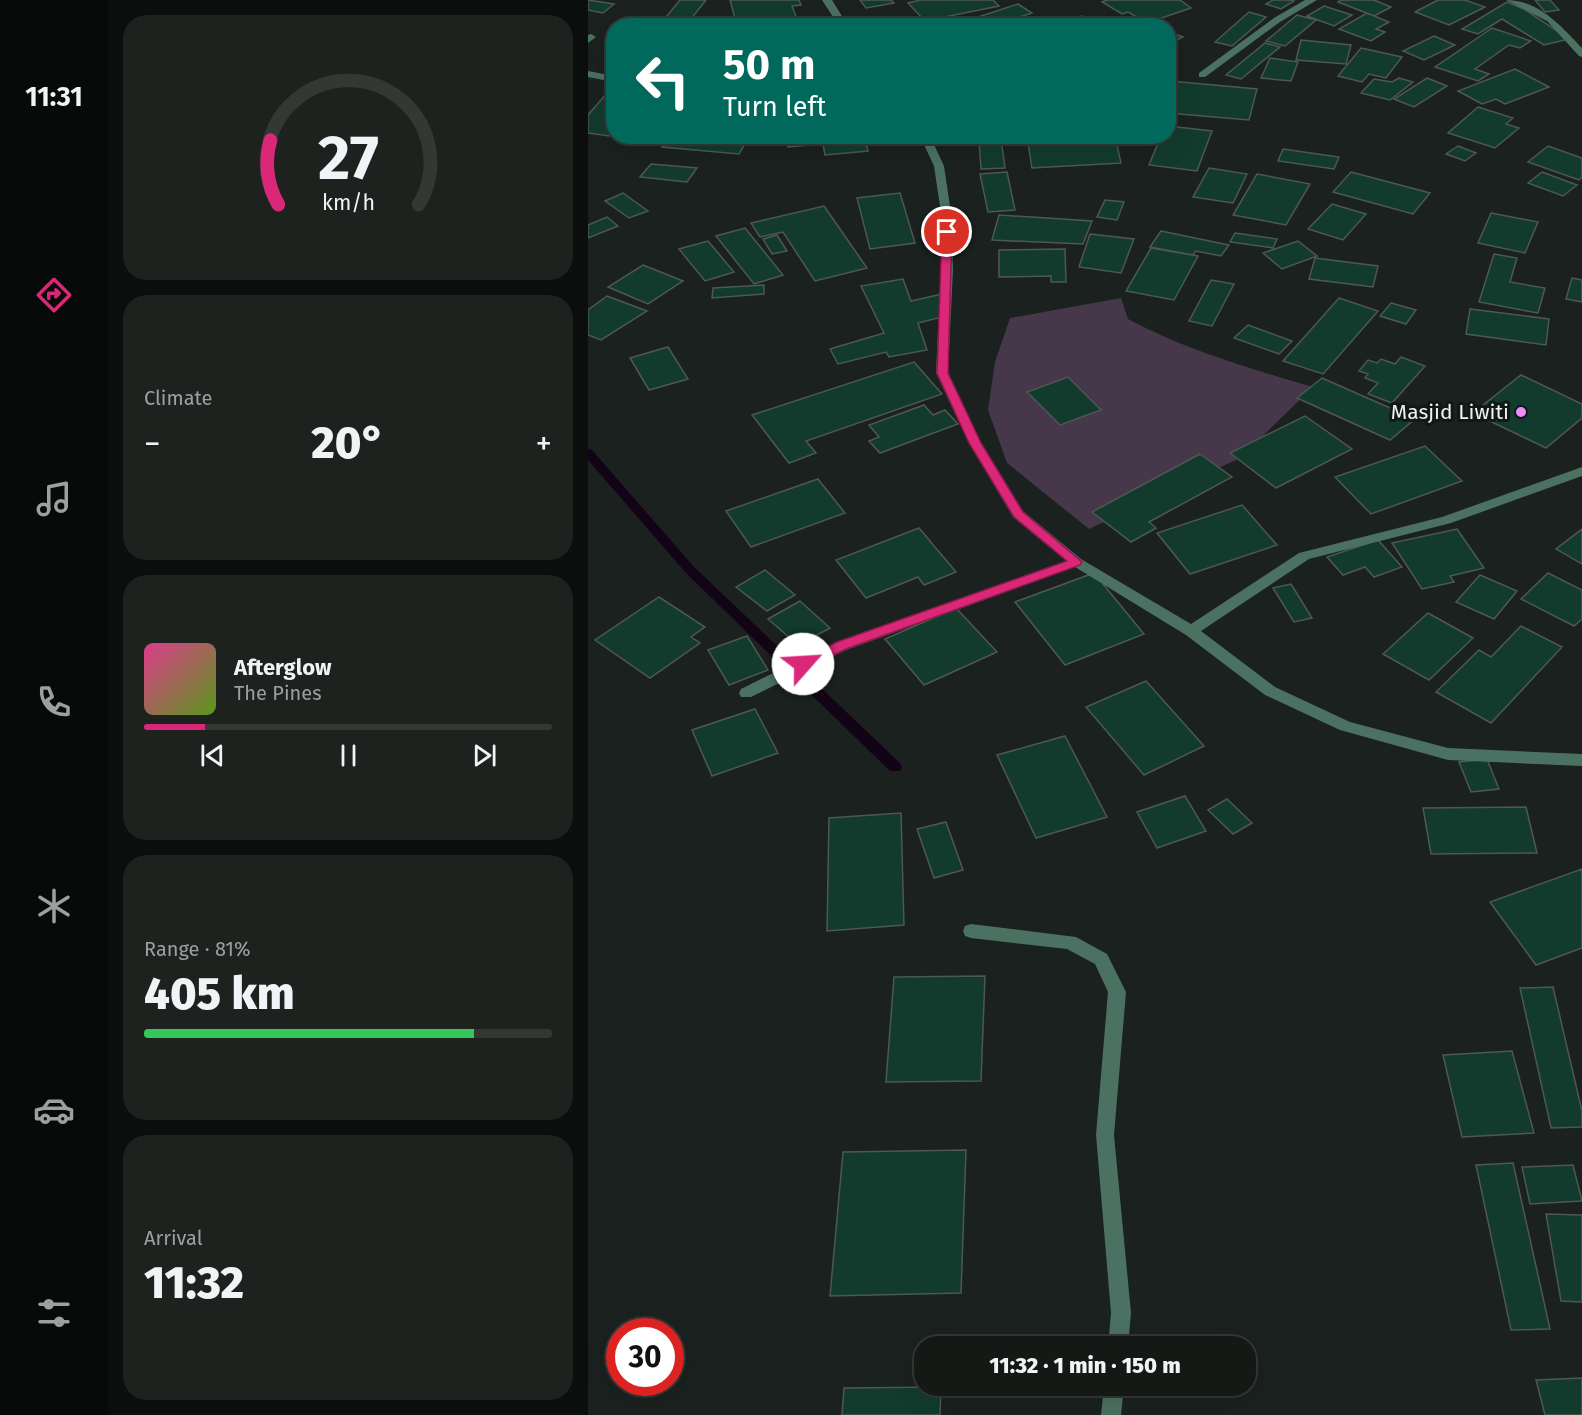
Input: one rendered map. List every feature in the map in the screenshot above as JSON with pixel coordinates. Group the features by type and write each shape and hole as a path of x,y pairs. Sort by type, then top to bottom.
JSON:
{"street":[{"path":"827,0 839,18"},
{"path":"1202,75 1277,20 1312,0"},
{"path":"1511,0 1550,19 1582,54"},
{"path":"588,74 606,77"},
{"path":"929,144 939,166 946,213 947,270 942,373 975,443 1018,514 1076,562 1191,631 1270,691 1345,726 1448,754 1582,760"},
{"path":"1191,631 1304,556 1446,520 1582,471"},
{"path":"746,693 841,646 1076,562"},
{"path":"971,931 1070,942 1101,959 1117,992 1105,1135 1121,1313 1119,1336"},
{"path":"1111,1415 1113,1396"}],"shaded area":[{"path":"1121,298 1128,319 1150,330 1219,358 1313,387 1240,458 1089,529 1007,463 988,410 995,362 1010,318"}],"building":[{"path":"588,0 614,4 603,13 588,10"},
{"path":"680,0 706,0 692,18 665,18"},
{"path":"730,0 799,0 801,5 792,6 797,18 735,18"},
{"path":"860,0 891,0 894,3 866,8"},
{"path":"921,0 993,0 999,6 940,18 922,18 908,3"},
{"path":"1107,0 1180,0 1191,8 1162,18 1138,18 1128,12 1122,14 1102,2"},
{"path":"1273,0 1294,1 1281,9 1266,4"},
{"path":"1341,0 1374,0 1391,7 1374,16 1338,2"},
{"path":"1438,0 1465,0 1485,7 1449,25 1415,12"},
{"path":"1535,0 1550,0 1559,10 1545,12"},
{"path":"1507,2 1524,9 1569,39 1544,45 1502,19 1478,34 1462,29"},
{"path":"1018,4 1032,13 1017,18 984,18 981,16"},
{"path":"1324,6 1352,15 1334,26 1307,16"},
{"path":"1249,12 1266,17 1232,46 1215,42"},
{"path":"1367,13 1389,22 1376,29 1385,32 1371,41 1339,29"},
{"path":"1297,15 1316,20 1285,46 1266,41"},
{"path":"1492,28 1531,41 1520,48 1509,45 1475,69 1489,74 1478,81 1435,67"},
{"path":"1434,36 1455,45 1424,60 1403,51"},
{"path":"1301,40 1351,45 1346,64 1296,60"},
{"path":"1265,43 1280,47 1241,79 1226,75"},
{"path":"1361,48 1402,57 1386,78 1369,74 1362,82 1338,76"},
{"path":"1270,58 1298,62 1291,81 1261,78"},
{"path":"1515,69 1549,87 1505,104 1496,99 1482,104 1458,91"},
{"path":"1399,78 1413,82 1390,100 1361,93 1374,79 1392,82"},
{"path":"1427,78 1447,86 1414,107 1394,99"},
{"path":"1176,82 1257,89 1249,120 1176,114"},
{"path":"606,94 606,136 588,133 588,115"},
{"path":"1478,107 1513,118 1506,124 1519,128 1495,148 1448,133"},
{"path":"1176,127 1212,131 1197,171 1149,165 1158,144 1176,144"},
{"path":"664,144 745,144 739,154 662,147"},
{"path":"788,144 823,144 788,147"},
{"path":"823,144 866,144 868,151 825,155"},
{"path":"979,144 1002,144 1005,168 981,169"},
{"path":"1028,144 1117,144 1121,163 1032,168"},
{"path":"1458,146 1476,153 1465,161 1446,154"},
{"path":"1548,146 1582,158 1582,177 1579,180 1528,162"},
{"path":"1283,149 1339,157 1334,169 1278,161"},
{"path":"651,164 697,168 687,182 640,177"},
{"path":"1209,168 1247,174 1233,203 1193,197"},
{"path":"1007,172 1015,210 988,212 980,174"},
{"path":"1351,172 1430,193 1413,214 1333,192"},
{"path":"1542,172 1577,185 1563,196 1528,183"},
{"path":"1257,174 1310,184 1286,225 1233,215"},
{"path":"623,193 648,211 629,218 605,201"},
{"path":"900,193 915,243 870,249 857,198"},
{"path":"1105,200 1124,202 1117,220 1097,217"},
{"path":"1332,204 1366,214 1343,240 1308,229"},
{"path":"824,206 867,268 815,281 783,232 760,237 751,223"},
{"path":"1491,213 1538,222 1525,253 1478,243"},
{"path":"999,215 1092,221 1083,244 992,240"},
{"path":"607,217 618,226 588,238 588,225"},
{"path":"745,228 783,275 754,284 716,236"},
{"path":"1161,231 1229,245 1221,256 1196,251 1193,255 1150,247"},
{"path":"1235,233 1277,239 1273,248 1230,242"},
{"path":"1090,234 1134,239 1121,273 1079,267"},
{"path":"777,235 787,251 772,254 763,239"},
{"path":"708,241 734,272 705,281 679,249"},
{"path":"1298,241 1317,256 1282,269 1263,253"},
{"path":"1151,248 1198,256 1174,300 1126,291"},
{"path":"1065,249 1066,282 1051,282 1051,276 999,277 999,250"},
{"path":"1494,254 1517,258 1510,282 1545,288 1538,313 1479,302"},
{"path":"1315,258 1378,266 1373,287 1309,279"},
{"path":"643,265 683,281 648,304 608,287"},
{"path":"1572,278 1582,280 1582,302 1566,299"},
{"path":"903,279 911,301 942,294 942,317 918,323 927,350 889,357 886,352 838,364 830,349 884,333 861,286"},
{"path":"1211,280 1234,284 1212,326 1189,321"},
{"path":"764,285 764,294 712,298 713,288"},
{"path":"607,296 647,311 601,340 588,335 588,310"},
{"path":"1339,298 1378,311 1323,374 1283,361"},
{"path":"1391,303 1416,310 1406,324 1380,316"},
{"path":"1470,309 1549,319 1546,345 1466,334"},
{"path":"1248,325 1292,341 1279,354 1234,338"},
{"path":"668,347 688,379 649,390 630,358"},
{"path":"1401,357 1425,366 1392,403 1368,394 1378,383 1365,378 1368,374 1359,371 1368,360 1377,363 1381,359 1395,364"},
{"path":"914,362 942,394 806,441 816,453 789,463 752,415"},
{"path":"1521,375 1582,404 1582,418 1546,448 1473,413"},
{"path":"1068,377 1101,410 1060,425 1027,392"},
{"path":"1322,378 1415,419 1390,440 1297,398"},
{"path":"924,405 933,415 945,410 958,424 880,453 869,441 879,437 869,425"},
{"path":"1305,416 1352,449 1276,488 1230,453"},
{"path":"1425,446 1462,481 1371,514 1335,477"},
{"path":"1200,454 1232,477 1149,522 1156,528 1131,542 1092,512"},
{"path":"818,479 845,513 751,547 726,511"},
{"path":"1242,505 1277,545 1190,574 1157,533"},
{"path":"919,528 956,572 924,585 918,577 866,598 836,560"},
{"path":"1457,529 1484,568 1450,576 1454,582 1422,589 1392,543"},
{"path":"1582,529 1582,564 1556,549"},
{"path":"1378,540 1402,567 1374,577 1365,567 1343,575 1327,557"},
{"path":"765,570 795,595 767,611 736,587"},
{"path":"1094,573 1144,634 1065,665 1015,602"},
{"path":"1548,573 1582,590 1582,619 1574,626 1521,599"},
{"path":"1480,575 1517,591 1494,619 1456,602"},
{"path":"1291,584 1312,618 1294,622 1273,588"},
{"path":"659,597 705,627 691,637 700,643 650,678 595,640"},
{"path":"800,601 830,628 798,645 768,619"},
{"path":"956,608 997,652 924,685 885,639"},
{"path":"1428,613 1473,638 1429,680 1383,654"},
{"path":"1521,626 1562,647 1491,723 1436,692 1479,650 1491,657"},
{"path":"747,636 768,670 729,685 708,650"},
{"path":"1146,681 1204,746 1144,775 1086,707"},
{"path":"755,709 778,753 712,776 692,730"},
{"path":"1065,736 1107,817 1036,838 997,755"},
{"path":"1487,759 1499,789 1471,792 1459,762"},
{"path":"1185,796 1206,831 1157,848 1137,812"},
{"path":"1227,799 1252,823 1233,834 1208,810"},
{"path":"1526,807 1537,853 1431,854 1423,808"},
{"path":"901,813 904,925 827,931 829,818"},
{"path":"946,822 963,870 934,878 917,829"},
{"path":"1582,869 1582,948 1536,965 1490,902"},
{"path":"985,976 981,1081 886,1082 894,977"},
{"path":"1553,987 1582,1111 1582,1127 1551,1128 1520,988"},
{"path":"1512,1051 1534,1133 1462,1137 1443,1055"},
{"path":"966,1150 961,1293 830,1296 843,1152"},
{"path":"1513,1163 1550,1329 1511,1330 1476,1165"},
{"path":"1573,1165 1582,1201 1530,1204 1522,1167"},
{"path":"1546,1214 1582,1215 1582,1302 1561,1301"},
{"path":"1582,1378 1582,1415 1545,1415 1536,1380"},
{"path":"914,1387 914,1396 941,1396 940,1415 842,1415 844,1388"}],"waterway":[{"path":"588,453 690,570 895,767"}],"place":[{"name":"Masjid Liwiti","path":"1521,412"}],"route":[{"path":"803,664 841,646 1076,562 1018,514 975,443 942,373 947,232"}]}
